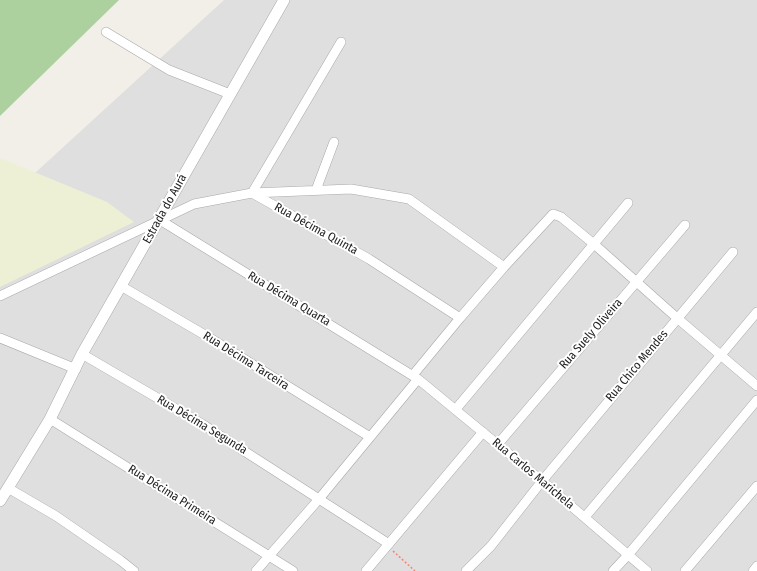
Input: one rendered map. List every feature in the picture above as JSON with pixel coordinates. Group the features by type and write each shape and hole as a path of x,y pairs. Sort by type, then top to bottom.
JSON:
{"street":[{"name":"Estrada do Aurá","path":"0,501 50,419 76,369 82,354 160,220 176,188 284,0"},
{"path":"106,32 169,70 230,94"},
{"path":"252,193 341,42"},
{"path":"316,190 334,142"},
{"path":"0,296 194,204 252,193 352,189 409,198 504,267"},
{"name":"Rua Décima Quinta","path":"252,193 369,259 460,318"},
{"path":"456,409 628,203"},
{"path":"256,571 319,499 370,437 460,318 553,214 561,217 594,244 677,318 757,386"},
{"name":"Rua Décima Quarta","path":"160,220 416,377"},
{"name":"Rua Suely Oliveira","path":"498,444 685,225"},
{"name":"Rua Chico Mendes","path":"466,571 491,546 542,481 733,252"},
{"name":"Rua Décima Tarceira","path":"121,286 210,338 370,437"},
{"path":"585,517 757,312"},
{"path":"0,338 76,369"},
{"name":"Rua Décima Segunda","path":"82,354 202,424 388,545"},
{"name":"Rua Carlos Marichela","path":"416,377 585,517 647,571"},
{"path":"614,571 757,400"},
{"name":"Rua Décima Primeira","path":"50,419 293,571"},
{"path":"366,571 483,432"},
{"path":"685,571 757,486"},
{"path":"8,488 56,516 134,571"},
{"path":"753,571 757,566"}],"path":[{"path":"388,545 415,571"}],"shaded area":[{"path":"224,0 757,0 757,571 0,571 0,205"}],"green space":[{"path":"0,0 119,0 0,116"},
{"path":"0,158 107,202 134,222 0,287"}]}
